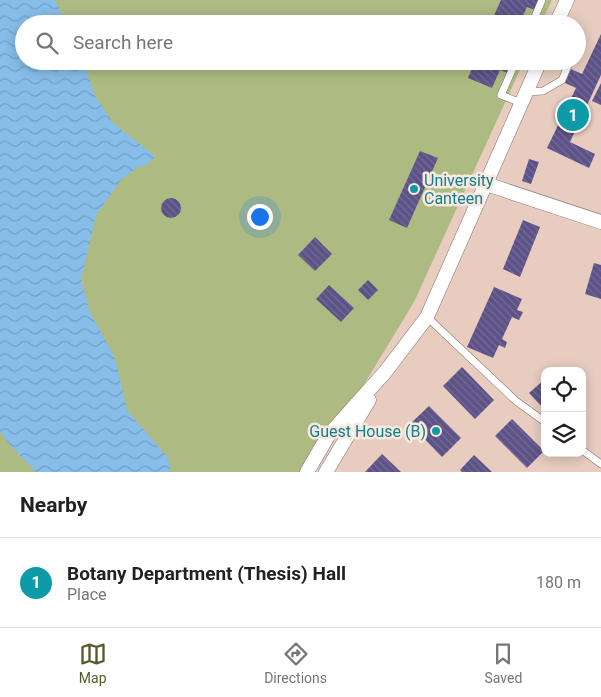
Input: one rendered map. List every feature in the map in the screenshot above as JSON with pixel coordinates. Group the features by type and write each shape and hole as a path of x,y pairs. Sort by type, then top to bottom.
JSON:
{"street":[{"path":"560,15 567,0"},
{"path":"307,472 328,436 386,371 427,318 536,70"},
{"path":"486,184 601,222"},
{"path":"326,472 386,371"}],"lane":[{"path":"536,15 542,0"},
{"path":"512,70 501,95 524,98 543,91 562,80 566,70"},
{"path":"427,318 516,401 541,419"},
{"path":"586,453 601,464"}],"shaded area":[{"path":"401,0 601,0 601,472 195,472 371,70 586,70 586,15 395,15"}],"green space":[{"path":"0,0 552,0 545,15 15,15 15,70 520,70 414,302 311,472 0,472"}],"water":[{"path":"0,0 55,0 62,15 15,15 15,70 86,70 95,96 113,123 155,156 148,164 138,167 121,180 96,215 81,279 90,312 115,358 127,410 168,458 171,468 167,472 36,472 8,443 0,431"}],"building":[{"path":"501,0 539,0 535,10 527,7 523,15 494,15"},
{"path":"601,34 601,75 570,142 595,154 589,168 547,148 576,88 565,83 571,70 582,74 586,70 586,66"},
{"path":"471,70 500,70 492,88 468,78"},
{"path":"601,83 601,105 592,101"},
{"name":"University Canteen","path":"420,151 438,158 407,228 389,220"},
{"path":"529,159 539,162 531,184 522,181"},
{"path":"167,198 175,198 181,204 181,212 175,218 167,218 161,212 161,204"},
{"name":"University Canteen","path":"523,220 540,227 520,277 503,269"},
{"path":"315,237 332,254 315,271 298,255"},
{"path":"594,263 601,265 601,299 585,294"},
{"path":"368,280 378,290 368,300 358,290"},
{"path":"329,285 354,308 341,322 316,299"},
{"path":"494,287 522,299 517,310 523,312 519,320 512,317 502,339 507,342 505,348 499,345 493,358 467,347"},
{"path":"462,367 494,400 475,419 443,386"},
{"path":"541,382 541,406 529,393"},
{"name":"Guest House (B)","path":"429,406 461,438 442,457 410,424"},
{"path":"512,419 541,448 541,454 527,468 495,436"},
{"path":"382,454 401,472 365,472"},
{"path":"474,455 492,472 462,472 460,470"}],"place":[{"name":"Botany Department (Thesis) Hall","path":"573,115"},
{"name":"University Canteen","path":"414,189"},
{"name":"Guest House (B)","path":"436,431"}]}
